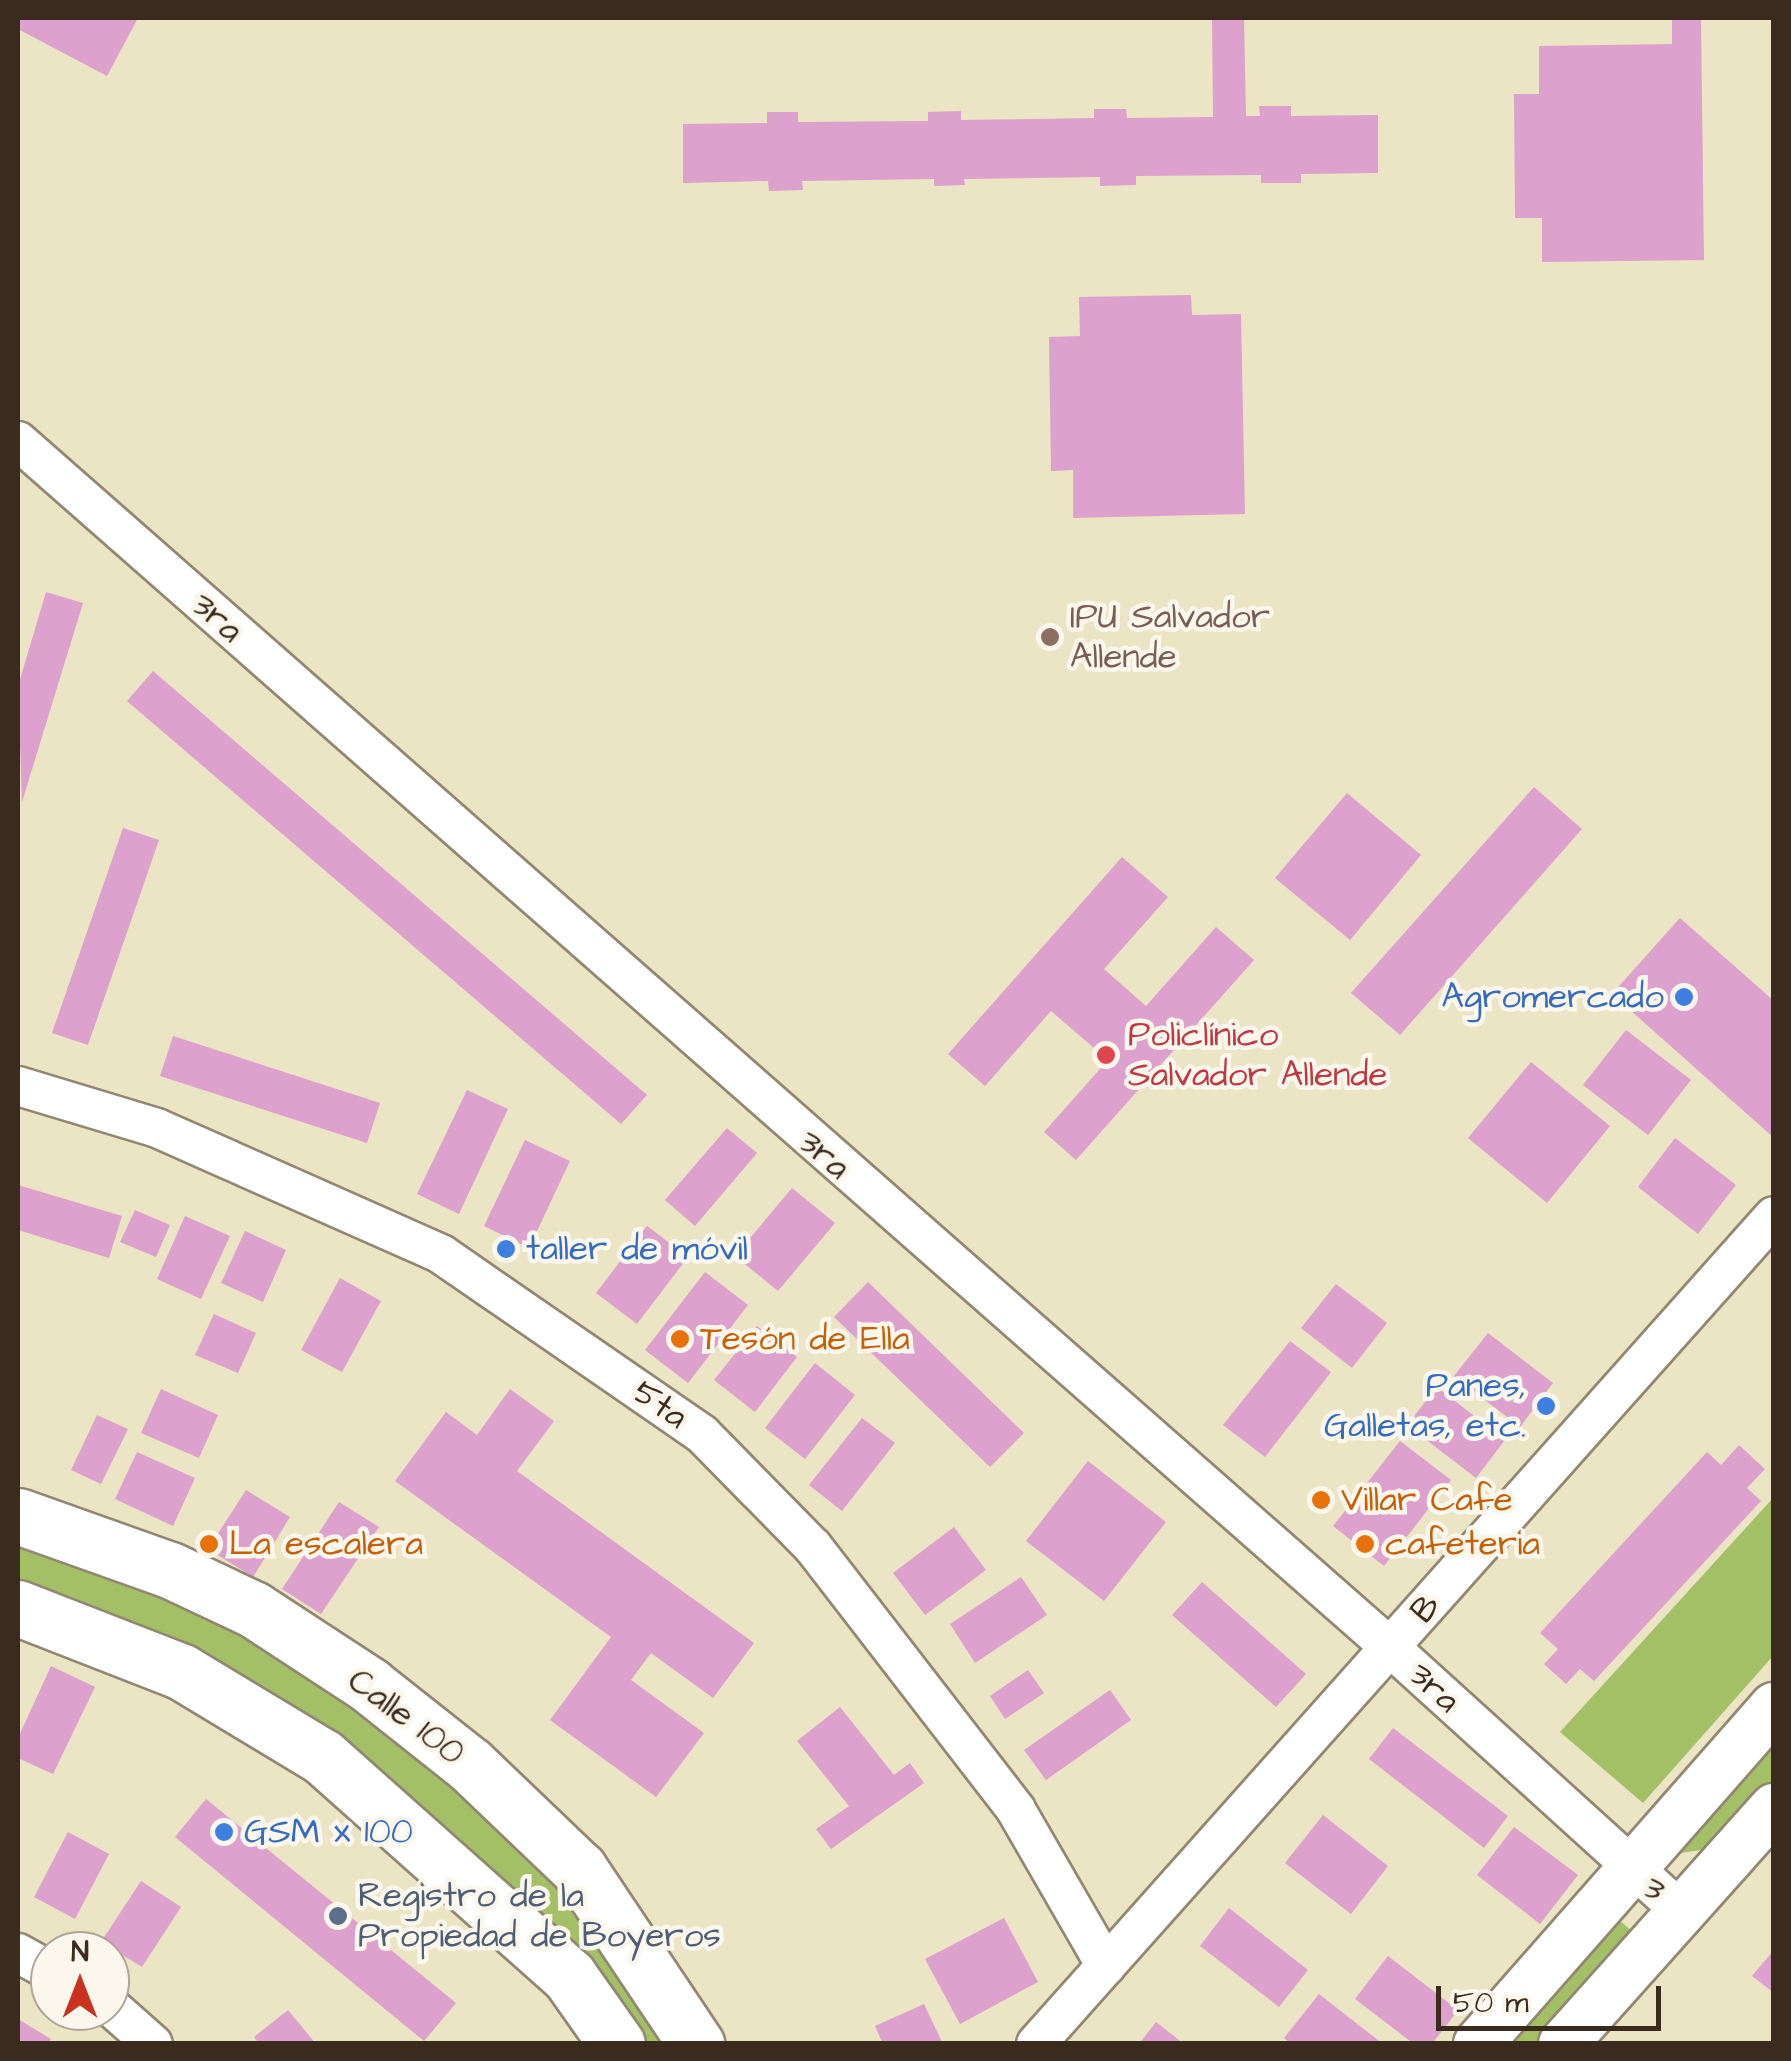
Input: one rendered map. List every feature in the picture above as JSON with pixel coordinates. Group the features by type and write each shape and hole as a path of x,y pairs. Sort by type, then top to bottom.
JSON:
{"highway":[{"name":"Calle 100","path":"18,1516 170,1570 253,1609 369,1685 470,1765 579,1870 696,2044"},
{"path":"18,1608 182,1672 323,1757 569,1976 617,2044"}],"main road":[{"path":"1478,2044 1774,1706"},
{"path":"1562,2044 1679,1909 1774,1808"}],"street":[{"name":"3ra","path":"18,441 1391,1648 1630,1868"},
{"name":"5ta","path":"18,1086 157,1128 441,1254 702,1434 813,1547 1016,1810 1106,1966"},
{"name":"B","path":"1036,2044 1774,1216"},
{"name":"3","path":"1630,1868 1679,1909"},
{"path":"130,2024 153,2044"}],"green space":[{"path":"1773,1498 1773,1656 1643,1803 1560,1732"},
{"path":"18,1533 143,1578 363,1700 566,1880 677,2043 637,2043 428,1819 18,1589"},
{"path":"1773,1730 1773,1791 1706,1849 1664,1856"},
{"path":"1612,1914 1640,1938 1548,2043 1498,2044"}],"building":[{"path":"18,18 138,18 107,76 18,29"},
{"path":"1212,18 1244,18 1246,116 1260,116 1259,106 1291,106 1291,116 1378,115 1378,173 1301,174 1301,183 1261,183 1261,175 1136,176 1136,185 1100,186 1100,177 964,179 965,185 934,186 934,179 802,181 803,190 769,191 768,181 683,183 683,124 767,123 767,112 798,112 798,122 928,121 928,112 961,111 961,120 1094,118 1094,109 1126,109 1127,118 1213,117"},
{"path":"1672,18 1701,18 1704,260 1542,262 1542,218 1515,218 1514,94 1539,94 1539,46 1672,44"},
{"path":"1191,295 1192,315 1241,314 1245,514 1073,518 1073,470 1051,471 1049,337 1080,336 1079,297"},
{"path":"46,592 83,603 22,802 18,686"},
{"path":"153,671 647,1095 621,1124 127,701"},
{"path":"1534,787 1582,829 1400,1035 1351,993"},
{"path":"1347,793 1421,855 1350,940 1275,878"},
{"path":"123,828 159,840 88,1045 52,1033"},
{"path":"1122,857 1168,897 1104,969 1146,1006 1216,927 1254,960 1076,1160 1044,1132 1108,1060 1051,1011 985,1086 948,1054"},
{"path":"1680,918 1774,1001 1774,1138 1612,994"},
{"path":"1626,1030 1691,1080 1648,1135 1583,1085"},
{"path":"173,1036 380,1103 367,1143 160,1076"},
{"path":"1531,1062 1610,1126 1547,1203 1468,1138"},
{"path":"467,1090 508,1109 459,1214 417,1194"},
{"path":"727,1128 757,1153 695,1226 665,1200"},
{"path":"1675,1138 1736,1185 1698,1234 1638,1187"},
{"path":"525,1140 570,1161 529,1248 484,1226"},
{"path":"18,1185 122,1216 109,1258 18,1230"},
{"path":"792,1188 835,1223 778,1291 735,1256"},
{"path":"135,1210 170,1225 156,1257 120,1242"},
{"path":"185,1216 230,1236 201,1299 157,1279"},
{"path":"647,1226 688,1257 637,1324 596,1293"},
{"path":"245,1231 286,1250 263,1302 221,1283"},
{"path":"705,1272 748,1305 688,1383 645,1350"},
{"path":"340,1278 381,1301 342,1372 301,1350"},
{"path":"868,1282 1024,1433 990,1467 834,1317"},
{"path":"1336,1284 1387,1323 1352,1368 1301,1328"},
{"path":"214,1314 256,1333 238,1373 195,1355"},
{"path":"757,1326 797,1357 755,1412 714,1380"},
{"path":"1488,1333 1553,1383 1520,1427 1454,1376"},
{"path":"1290,1341 1331,1372 1265,1457 1223,1425"},
{"path":"815,1363 855,1395 805,1459 765,1428"},
{"path":"1437,1387 1505,1440 1476,1478 1407,1425"},
{"path":"161,1389 218,1415 199,1458 141,1433"},
{"path":"510,1389 554,1421 517,1471 754,1643 713,1698 651,1653 631,1680 704,1733 656,1797 550,1720 611,1637 395,1481 446,1412 477,1435"},
{"path":"97,1415 128,1429 101,1484 71,1470"},
{"path":"862,1418 895,1443 842,1511 809,1485"},
{"path":"1400,1441 1451,1480 1384,1566 1333,1526"},
{"path":"1739,1445 1765,1469 1747,1488 1761,1501 1594,1681 1580,1669 1566,1684 1544,1664 1558,1649 1540,1633 1707,1452 1721,1465"},
{"path":"137,1452 195,1478 173,1526 115,1499"},
{"path":"1088,1461 1166,1522 1104,1601 1026,1541"},
{"path":"246,1490 290,1517 253,1577 208,1549"},
{"path":"339,1502 379,1527 321,1614 282,1589"},
{"path":"954,1527 986,1570 925,1615 893,1573"},
{"path":"1021,1577 1047,1615 975,1663 950,1624"},
{"path":"1202,1582 1306,1674 1276,1707 1172,1615"},
{"path":"51,1666 95,1687 53,1774 18,1758 18,1738"},
{"path":"1028,1670 1044,1693 1005,1719 990,1696"},
{"path":"1110,1690 1131,1720 1046,1780 1024,1750"},
{"path":"840,1707 894,1775 910,1763 924,1783 831,1849 816,1829 849,1806 797,1741"},
{"path":"1393,1728 1508,1816 1484,1848 1369,1759"},
{"path":"206,1799 456,2003 424,2041 175,1837"},
{"path":"1323,1815 1388,1866 1351,1914 1285,1863"},
{"path":"1514,1827 1578,1875 1540,1924 1477,1875"},
{"path":"68,1832 109,1854 75,1919 34,1897"},
{"path":"141,1881 181,1907 142,1967 130,1960 130,1931 108,1931"},
{"path":"1229,1908 1308,1970 1279,2007 1200,1946"},
{"path":"1004,1918 1038,1982 960,2024 925,1959"},
{"path":"1774,1950 1774,1993 1752,1976"},
{"path":"1388,1956 1458,2010 1432,2044 1414,2044 1355,1999"},
{"path":"1319,1994 1383,2044 1291,2044 1284,2038"},
{"path":"924,2004 943,2044 883,2044 875,2026"},
{"path":"288,2010 316,2044 259,2044 254,2037"},
{"path":"18,2019 30,2026 30,2031 51,2039 48,2044 18,2044"},
{"path":"1156,2022 1184,2044 1139,2044"}],"place":[{"name":"IPU Salvador Allende","path":"1050,637"},
{"name":"Agromercado","path":"1684,997"},
{"name":"Policlínico Salvador Allende","path":"1106,1055"},
{"name":"taller de móvil","path":"506,1249"},
{"name":"Tesón de Ella","path":"680,1339"},
{"name":"Panes, Galletas, etc.","path":"1546,1406"},
{"name":"Villar Cafe","path":"1321,1500"},
{"name":"La escalera","path":"209,1544"},
{"name":"cafeteria","path":"1365,1544"},
{"name":"GSM x 100","path":"224,1832"},
{"name":"Registro de la Propiedad de Boyeros","path":"338,1916"}]}
